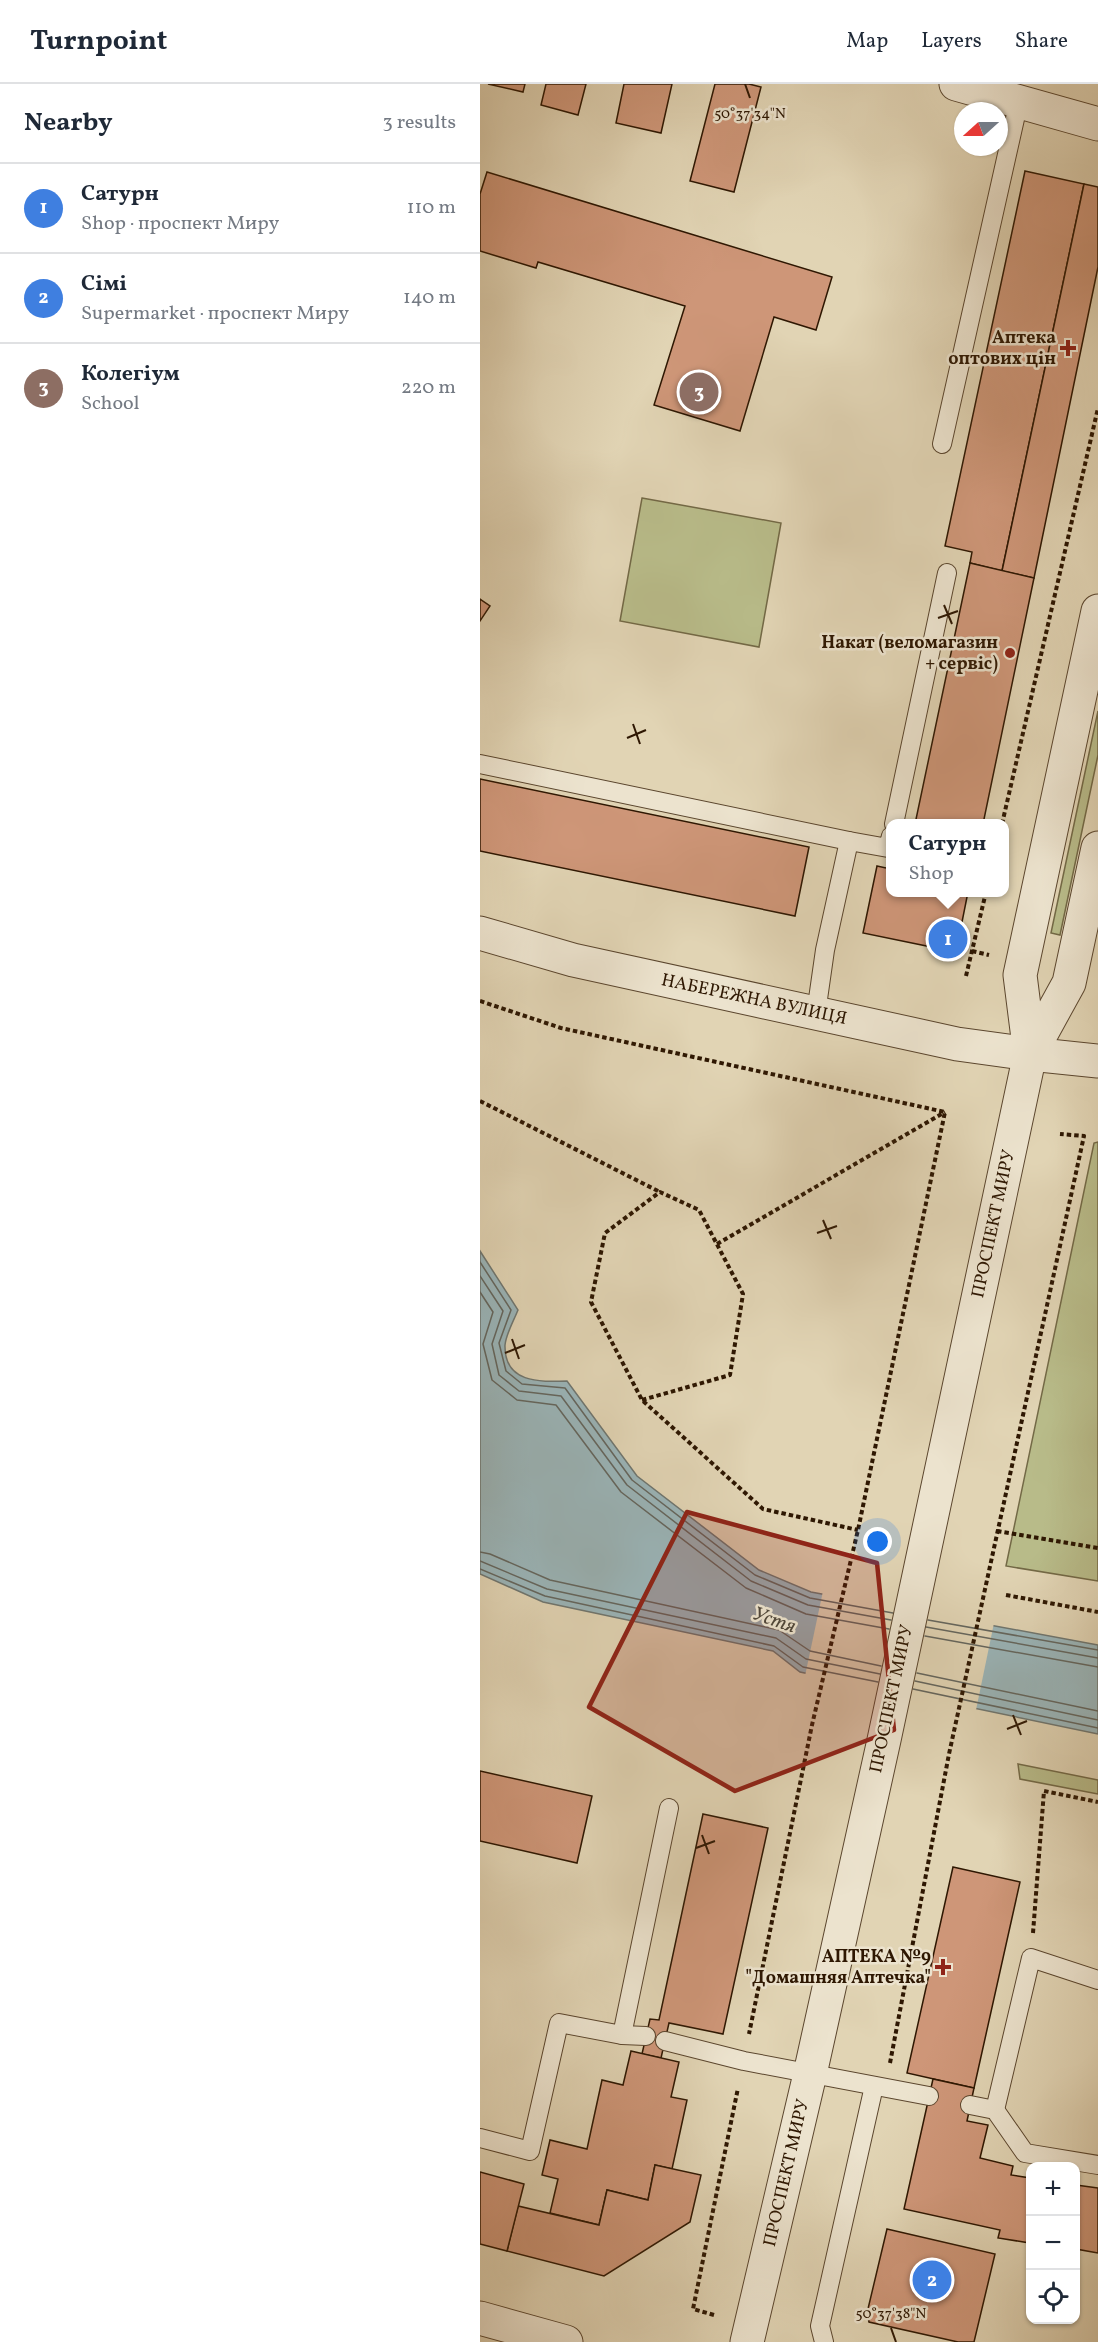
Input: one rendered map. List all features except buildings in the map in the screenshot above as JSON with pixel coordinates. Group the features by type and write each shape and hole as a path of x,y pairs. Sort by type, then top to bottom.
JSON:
{"street":[{"path":"956,84 1098,124"},
{"name":"ПРОСПЕКТ МИРУ","path":"1030,1054 1020,975 1098,611"},
{"name":"ПРОСПЕКТ МИРУ","path":"747,2342 810,2074 884,1740 923,1548 1030,1054 1069,983 1098,848"},
{"name":"НАБЕРЕЖНА ВУЛИЦЯ","path":"480,933 573,960 957,1044 1098,1061"},
{"path":"480,2318 566,2342"}],"lane":[{"path":"942,444 1019,101"},
{"path":"895,819 947,573"},
{"path":"480,764 886,848"},
{"path":"816,1013 825,950 849,840"},
{"path":"622,2035 669,1808"},
{"path":"995,2110 1031,1958 1098,1980"},
{"path":"480,2138 530,2151 559,2023 622,2035 646,2036"},
{"path":"665,2041 744,2061 929,2096"},
{"path":"824,2342 820,2326 879,2087"},
{"path":"970,2105 995,2110 1025,2153 1098,2165"}],"path":[{"path":"1003,819 1098,408"},
{"path":"966,976 985,897"},
{"path":"480,1001 561,1028 945,1112"},
{"path":"480,1101 699,1210 743,1294 730,1375 642,1400"},
{"path":"717,1244 945,1112"},
{"path":"714,2315 693,2309 812,1725 858,1530 945,1112"},
{"path":"879,2087 989,1563 1084,1136 1060,1134"},
{"path":"660,1192 605,1233 591,1302 642,1400 764,1509 858,1530"},
{"path":"997,1531 1098,1548"},
{"path":"1006,1595 1098,1612"},
{"path":"1031,1958 1044,1791 1098,1802"}],"highlighted area":[{"path":"687,1512 877,1563 894,1730 735,1791 589,1707"}],"green space":[{"path":"642,498 781,523 759,647 620,621"},
{"path":"1098,711 1098,755 1060,935 1051,933"},
{"path":"1098,1142 1098,1581 1006,1566 1094,1143"},
{"path":"1018,1764 1098,1780 1098,1794 1020,1779"}],"water":[{"name":"Устя","path":"480,1251 518,1310 505,1345 510,1367 525,1378 567,1381 637,1476 759,1570 811,1592 1098,1645 1098,1734 800,1672 773,1651 543,1602 480,1574"}],"pier":[{"path":"823,1591 994,1623 976,1710 805,1676"}],"place":[{"name":"Аптека оптових цін","path":"1068,348"},
{"name":"Колегіум","path":"699,392"},
{"name":"Накат (веломагазин + сервіс)","path":"1010,653"},
{"name":"Сатурн","path":"948,939"},
{"name":"АПТЕКА №9 \"Домашняя Аптечка\"","path":"943,1967"},
{"name":"Сімі","path":"932,2280"}]}
